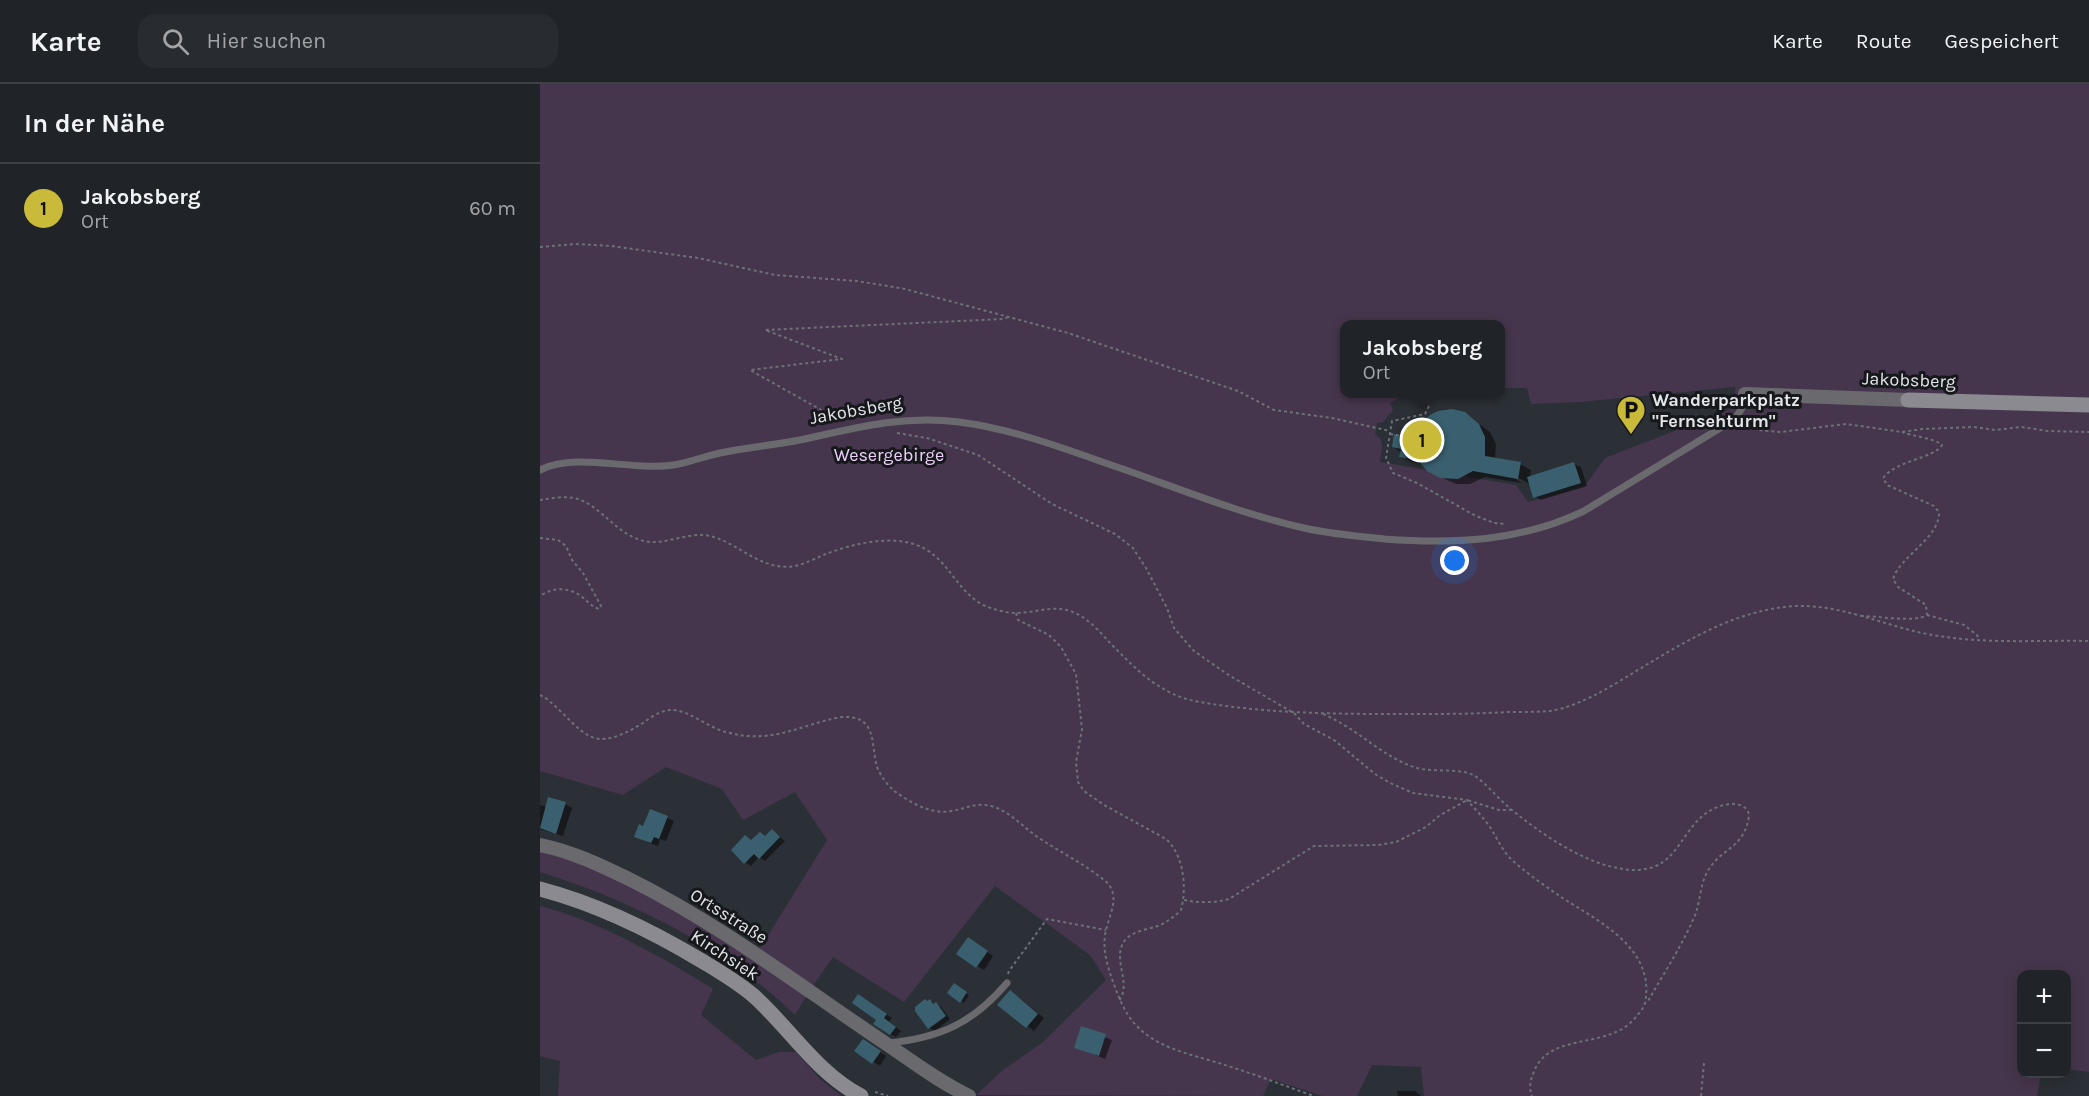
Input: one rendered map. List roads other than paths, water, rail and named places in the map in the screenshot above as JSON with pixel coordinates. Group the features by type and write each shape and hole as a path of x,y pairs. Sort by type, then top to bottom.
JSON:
{"main road":[{"name":"Jakobsberg","path":"1908,400 2089,405"},
{"name":"Kirchsiek","path":"540,889 594,907 639,927 724,974 752,994 774,1015 828,1074 861,1096"}],"street":[{"name":"Jakobsberg","path":"1744,394 1908,400"},
{"name":"Ortsstraße","path":"540,844 598,864 690,912 746,946 948,1086 969,1096"}],"lane":[{"name":"Jakobsberg","path":"540,470 547,466 575,462 643,467 677,465 720,453 803,439 885,421 960,422 1016,434 1223,504 1303,528 1345,536 1463,542 1513,535 1565,520 1584,511 1736,419 1742,408 1744,394"},
{"path":"886,1044 947,1031 972,1018 993,1000 1007,983"}],"place":[{"name":"Wanderparkplatz \"Fernsehturm\"","path":"1631,436"},
{"name":"Jakobsberg","path":"1422,440"}],"park label":[{"name":"Wesergebirge","path":"889,455"}]}
